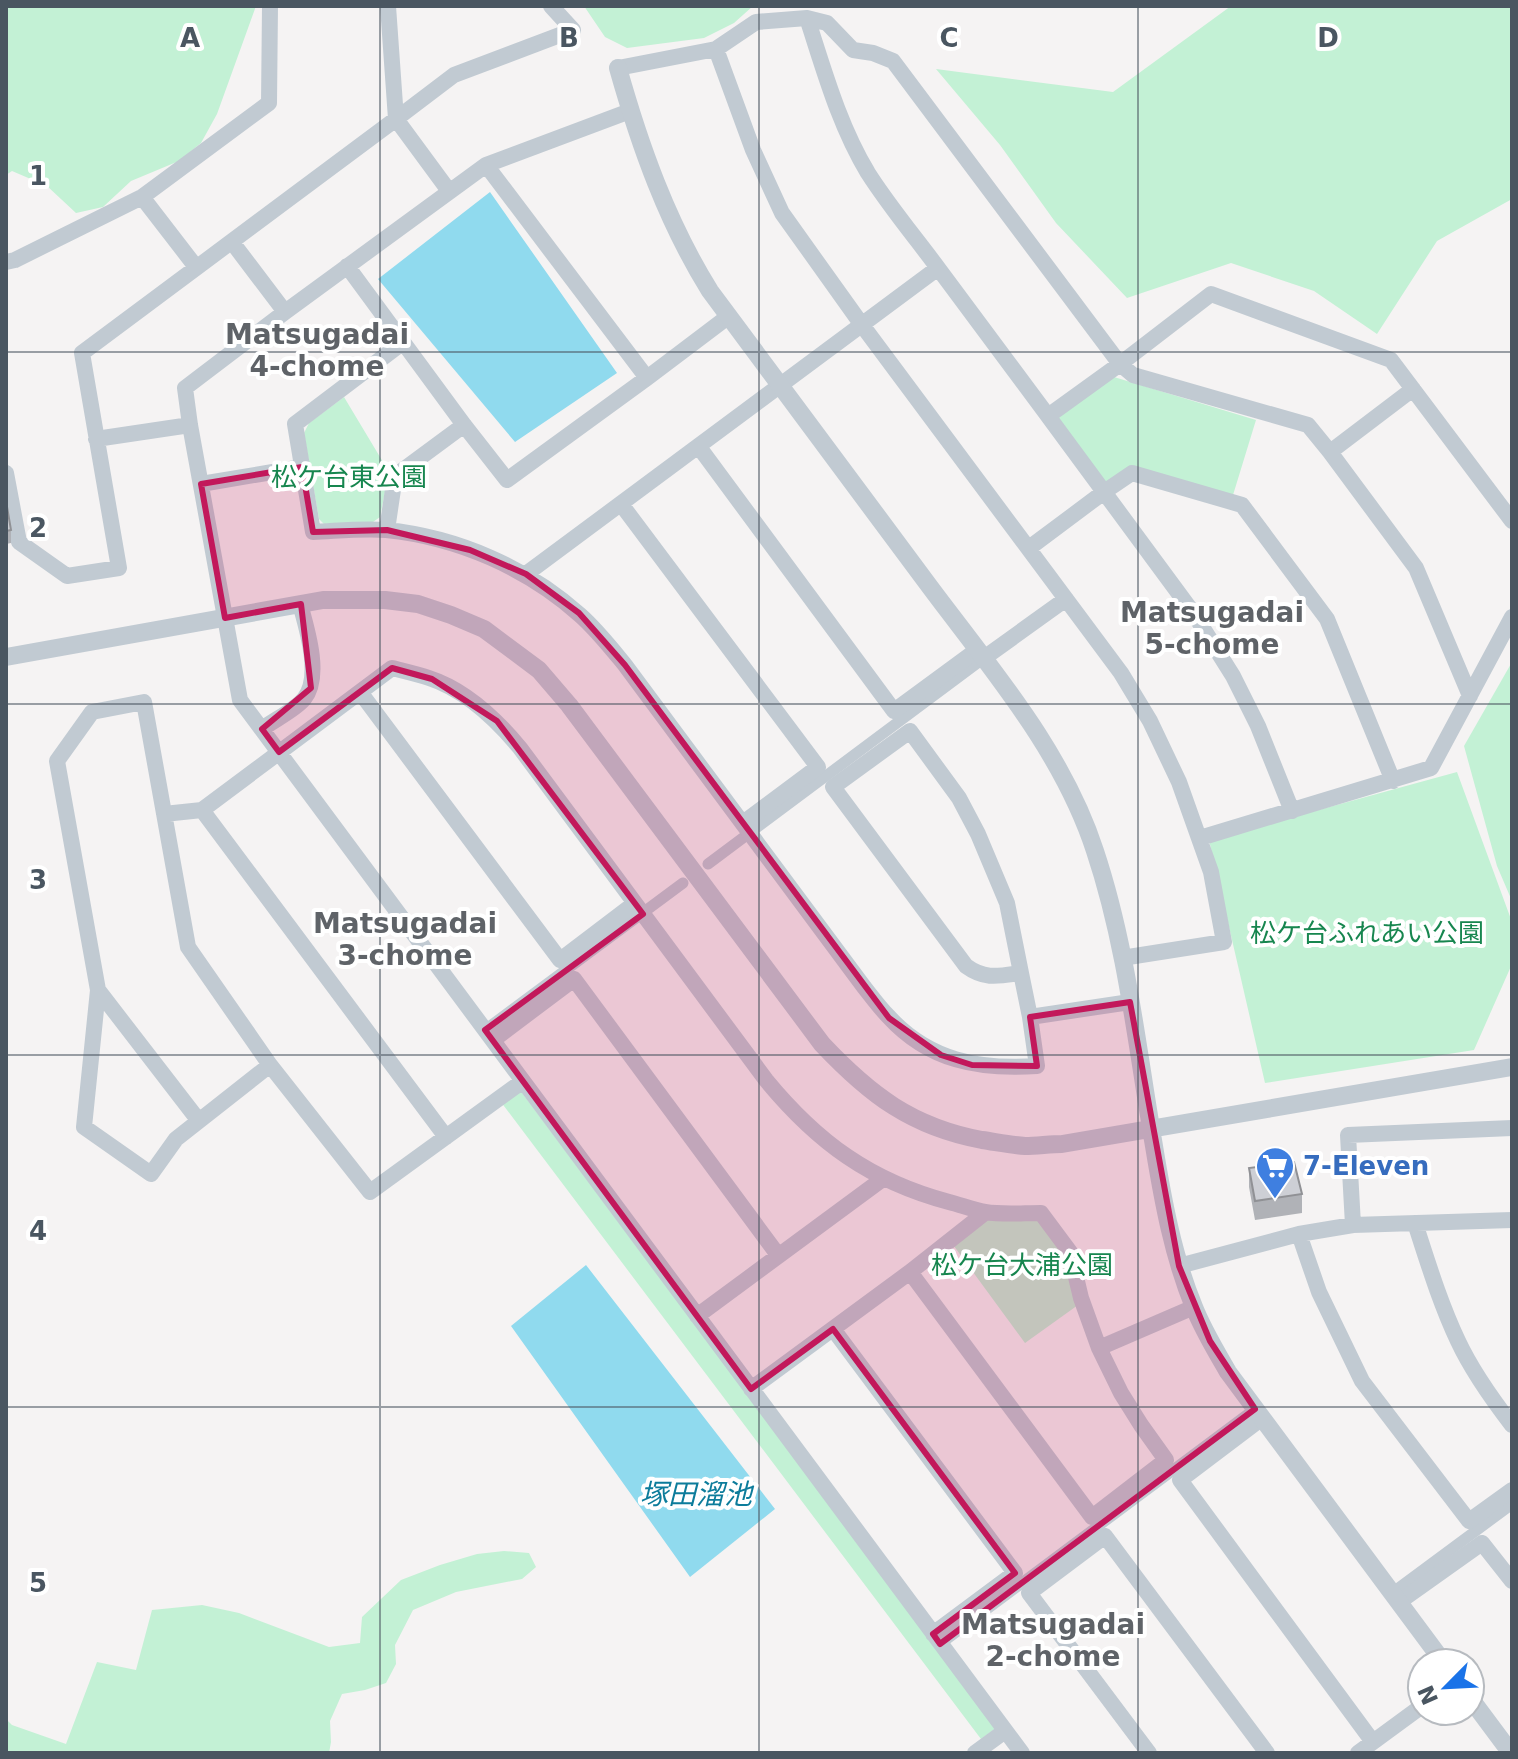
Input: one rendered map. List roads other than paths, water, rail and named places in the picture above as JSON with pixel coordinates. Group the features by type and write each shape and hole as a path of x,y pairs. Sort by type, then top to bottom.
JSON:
{"street":[{"path":"6,262 142,197 269,103 270,6"},
{"path":"388,6 396,119 449,191"},
{"path":"6,473 19,542 67,576 119,568 82,353 454,75 573,30 551,6"},
{"path":"807,18 836,106 869,174 1194,614 1233,676 1258,726 1292,811"},
{"path":"1432,1647 1228,1372 1194,1307 1171,1234 1122,958 1096,852 1068,784 1048,749 980,654 710,291 679,238 655,183 618,68 716,49 756,22 807,18 827,23 853,50 873,53 893,61 1120,364 1133,375 1308,425 1416,568 1470,696"},
{"path":"716,49 753,150 782,213 1121,673 1150,721 1179,782 1211,872 1224,942 1122,958"},
{"path":"630,111 486,165 185,388 240,700 1022,1753"},
{"path":"486,165 647,378"},
{"path":"142,197 196,267"},
{"path":"232,242 285,312"},
{"path":"347,266 507,480 729,316"},
{"path":"526,574 938,268"},
{"path":"1048,416 1211,294 1391,360 1512,521"},
{"path":"402,343 295,424 313,532 387,530 418,535 470,550 526,574 579,613 625,665 889,1018 941,1055 972,1065 1004,1068 1037,1066 1030,1017 1007,903 959,798 910,731 833,787 966,966 976,974 988,977 1021,973"},
{"path":"1330,452 1413,389"},
{"path":"96,439 190,425"},
{"path":"387,530 395,476 464,425"},
{"path":"699,447 894,711 1066,599"},
{"path":"201,484 302,467"},
{"path":"1029,548 1132,473 1242,505 1327,619 1393,781"},
{"path":"621,504 818,767 708,864"},
{"path":"6,657 323,600 385,600 418,604 484,629 539,670 569,705 822,1044 849,1073 896,1109 958,1136 1024,1146 1062,1144 1512,1067"},
{"path":"262,729 303,701 311,688 313,669 310,646 300,604"},
{"path":"1200,838 1431,768 1512,617"},
{"path":"747,828 980,654"},
{"path":"164,814 202,810 392,668 432,679 462,695 497,721 520,748 766,1080 790,1109 819,1135 850,1159 884,1178 931,1197 986,1212 1041,1213 1070,1252 1081,1298 1099,1348 1121,1393 1166,1460 1092,1517 910,1272"},
{"path":"360,692 560,960 683,883"},
{"path":"270,1065 176,1139 151,1174 84,1127 98,990 57,761 92,712 144,702 188,947 270,1065 370,1192 523,1081"},
{"path":"202,810 446,1137"},
{"path":"489,1035 639,909"},
{"path":"489,1035 574,979 778,1255"},
{"path":"98,990 199,1121"},
{"path":"1030,1017 1130,1002"},
{"path":"1353,1225 1348,1135 1512,1128"},
{"path":"697,1316 884,1178"},
{"path":"751,1389 986,1212"},
{"path":"1179,1266 1299,1234 1353,1225 1512,1220"},
{"path":"1415,1223 1438,1295 1459,1343 1489,1394 1512,1425"},
{"path":"1299,1234 1319,1292 1362,1381 1469,1521 1512,1490"},
{"path":"1099,1348 1194,1307"},
{"path":"833,1329 1015,1573 936,1639"},
{"path":"936,1639 1259,1414"},
{"path":"1259,1414 1180,1480 1373,1742"},
{"path":"1395,1597 1512,1504"},
{"path":"1149,1753 1029,1593 1105,1536 1267,1753"},
{"path":"1395,1597 1482,1543 1512,1581"},
{"path":"1358,1753 1406,1718"},
{"path":"1486,1719 1511,1753"},
{"path":"975,1753 1005,1731"}],"water":[{"path":"490,192 617,373 515,442 378,279"},
{"name":"塚田溜池","path":"586,1265 775,1509 690,1577 511,1326"}],"place":[{"name":"7-Eleven","path":"1275,1200"}],"district":[{"name":"Matsugadai 4-chome","path":"317,350"},
{"name":"Matsugadai 5-chome","path":"1212,628"},
{"name":"Matsugadai 3-chome","path":"405,939"},
{"name":"Matsugadai 2-chome","path":"1053,1640"}],"park label":[{"name":"松ケ台東公園","path":"349,477"},
{"name":"松ケ台ふれあい公園","path":"1367,933"},
{"name":"松ケ台大浦公園","path":"1022,1265"}]}
